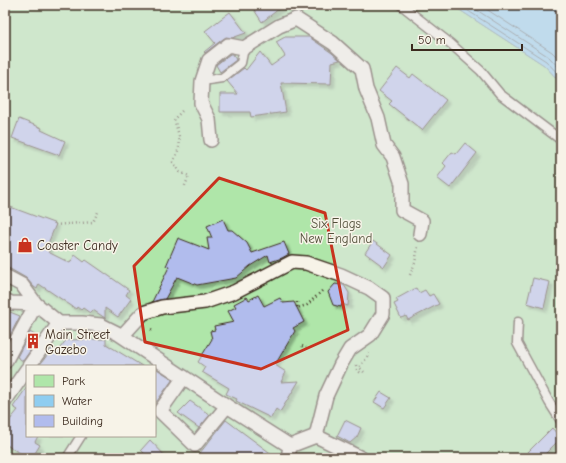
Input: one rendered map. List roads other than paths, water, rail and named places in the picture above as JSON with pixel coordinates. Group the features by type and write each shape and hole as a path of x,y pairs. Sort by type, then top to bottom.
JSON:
{"street":[{"path":"210,140 209,119 201,103 202,81 209,60 228,45 244,48 279,26 296,19 334,43 362,69 366,89 378,118 384,145 393,157 402,184 402,210 422,221 420,234"},
{"path":"5,276 22,285 36,304 59,323 101,325 122,336 227,406 289,452 316,436 326,396 350,349 370,335 383,314 382,298 369,288 341,275 306,263 292,262 234,292 205,302 162,307 144,313 122,336"},
{"path":"5,300 11,303 36,304"},
{"path":"5,362 36,304"},
{"path":"30,365 59,323"},
{"path":"5,401 26,370"},
{"path":"184,377 160,412 195,445 227,406"},
{"path":"316,436 362,458"}],"lane":[{"path":"401,5 451,44 481,70 500,94 561,140"},
{"path":"202,81 222,78 241,63 244,48"},
{"path":"518,322 517,343 561,421"},
{"path":"66,458 80,437"}],"water":[{"path":"452,5 561,5 561,83 544,65"}],"place":[{"name":"Coaster Candy","path":"25,245"},
{"name":"Main Street Gazebo","path":"33,341"}],"park label":[{"name":"Six Flags New England","path":"336,230"}]}
